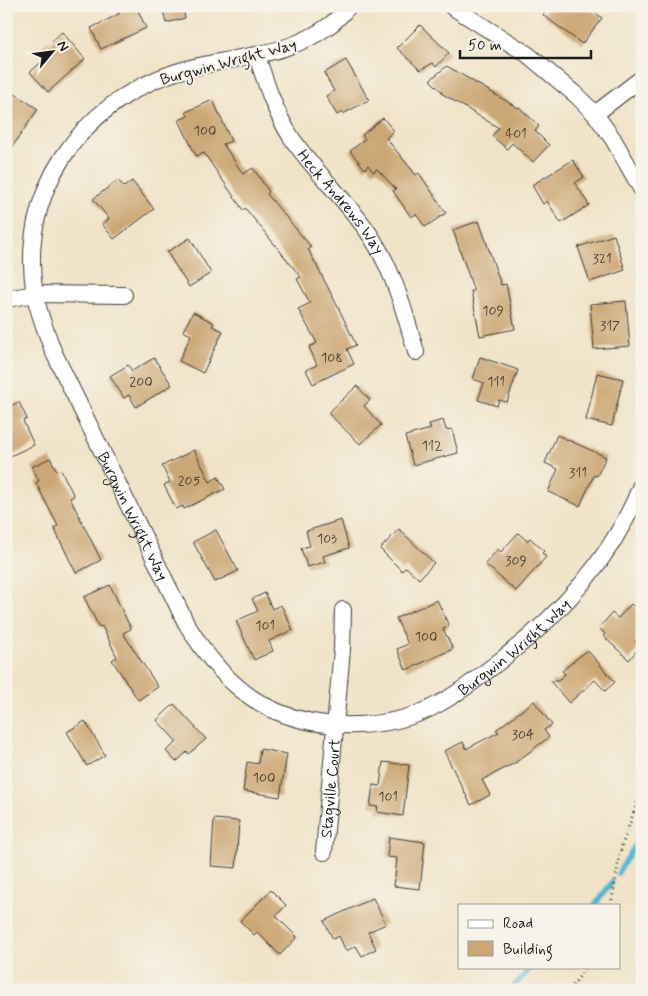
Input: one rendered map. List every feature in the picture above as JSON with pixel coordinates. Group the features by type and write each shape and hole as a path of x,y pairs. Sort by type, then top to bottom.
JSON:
{"street":[{"name":"Burgwin Wright Way","path":"349,6 331,24 310,38 287,48 176,72 129,92 89,123 69,146 52,172 41,202 34,235 33,265 35,294 42,322 54,353 186,623 200,647 228,678 262,704 302,721 334,726 387,722 430,709 473,682 538,631 566,604 600,562 629,512 642,483"},
{"path":"451,6 527,54 552,73 595,114 613,139 642,190"},
{"name":"Heck Andrews Way","path":"257,56 271,98 290,136 373,238 387,266 404,311 416,352"},
{"path":"595,114 642,78"},
{"path":"6,298 35,294 124,295"},
{"name":"Stagville Court","path":"324,852 342,648 343,610"}],"path":[{"path":"611,904 620,848 642,789"},
{"path":"570,990 585,968"}],"water":[{"path":"147,980 155,981 163,990 128,990"}],"building":[{"path":"115,6 136,6 146,28 101,49 91,28 119,14"},
{"path":"162,6 182,6 185,18 166,23"},
{"path":"549,6 586,6 602,18 582,44 543,15"},
{"path":"420,25 449,53 436,67 433,63 420,70 397,48"},
{"path":"62,32 85,59 48,92 30,72 45,59 39,53"},
{"path":"346,60 369,100 343,114 342,112 337,115 326,96 334,91 324,73"},
{"path":"447,66 519,107 539,126 535,131 549,145 533,162 512,143 507,149 492,136 499,128 441,93 430,80"},
{"path":"12,92 38,109 6,156 6,100"},
{"path":"213,100 231,141 223,144 243,174 253,168 269,192 267,194 311,247 308,249 356,345 347,349 354,364 313,384 306,370 317,365 309,347 317,343 298,309 310,303 297,279 301,277 245,208 243,210 204,153 196,156 179,120 188,116 186,112"},
{"path":"383,118 394,131 386,138 416,175 419,173 446,213 425,227 416,214 411,217 393,191 396,189 377,169 373,172 368,165 365,169 350,151 365,139 362,135"},
{"path":"573,160 584,177 575,183 589,205 561,223 547,201 543,204 532,185"},
{"path":"118,180 124,187 132,181 154,209 114,239 102,224 109,219 93,199"},
{"path":"479,221 501,285 506,284 515,329 480,336 471,291 474,291 453,230"},
{"path":"614,235 625,270 590,282 578,247"},
{"path":"190,238 211,273 189,287 167,252"},
{"path":"626,301 630,346 594,349 590,304"},
{"path":"193,312 214,323 212,326 223,331 203,373 179,361 191,335 183,331"},
{"path":"480,357 518,370 507,402 499,400 497,406 478,400 484,383 473,379"},
{"path":"154,358 172,385 136,407 129,395 124,398 110,376 128,365 132,371"},
{"path":"597,373 623,379 612,426 586,420"},
{"path":"357,386 370,400 364,406 381,425 360,444 328,413"},
{"path":"19,402 27,419 23,421 34,445 6,458 6,408"},
{"path":"443,420 446,430 452,429 458,453 413,465 405,436 431,429 429,424"},
{"path":"557,435 606,457 597,476 594,475 580,506 548,492 558,469 545,463"},
{"path":"194,450 210,482 218,477 225,489 184,509 183,506 176,509 164,485 170,482 162,466"},
{"path":"50,458 57,471 61,470 74,496 70,498 101,560 76,573 54,528 58,526 36,483 39,481 32,467"},
{"path":"341,520 349,548 323,556 325,562 307,567 301,548 310,546 306,531"},
{"path":"399,529 434,563 419,579 406,567 402,571 380,549"},
{"path":"216,530 238,571 215,582 193,542"},
{"path":"518,533 527,541 530,538 544,551 542,553 546,557 516,591 485,564 498,549 501,552"},
{"path":"110,585 131,629 123,633 158,687 138,700 112,660 117,657 102,626 99,627 84,597"},
{"path":"265,593 272,609 281,605 293,630 269,641 273,651 254,660 236,621 258,611 252,599"},
{"path":"437,600 449,626 443,629 453,649 406,670 397,649 408,644 396,618"},
{"path":"631,604 642,613 642,634 635,642 640,647 629,660 603,636 605,634 599,628 612,613 618,618"},
{"path":"587,650 615,682 605,691 595,680 569,703 550,681 558,681 565,674 562,671"},
{"path":"534,701 552,725 544,730 549,737 515,763 482,780 490,795 471,805 444,751 463,742 466,749 499,732 496,730"},
{"path":"174,704 206,739 189,754 187,752 176,762 166,751 177,742 157,720"},
{"path":"85,721 105,755 87,766 67,732"},
{"path":"260,749 287,754 280,797 243,791 247,762 258,764"},
{"path":"383,762 409,765 403,816 377,812 378,807 370,806 373,785 380,786"},
{"path":"214,819 239,821 236,868 211,866"},
{"path":"389,837 425,842 420,889 394,886 397,858 387,857"},
{"path":"271,890 286,905 276,916 297,937 280,955 257,932 254,935 240,921"},
{"path":"373,898 386,924 368,932 376,949 362,956 356,946 346,951 339,936 333,939 324,921"}],"waterway":[{"path":"618,873 642,834"},
{"path":"596,904 612,882"},
{"path":"510,990 531,968"}]}
